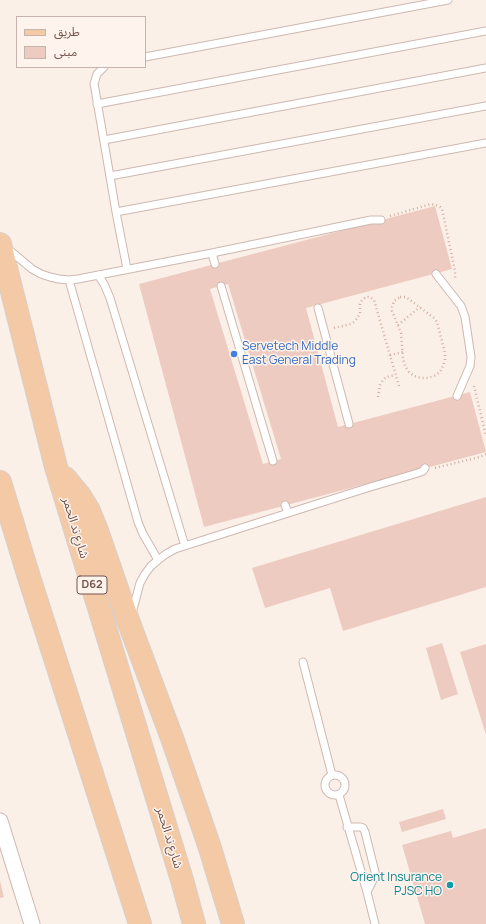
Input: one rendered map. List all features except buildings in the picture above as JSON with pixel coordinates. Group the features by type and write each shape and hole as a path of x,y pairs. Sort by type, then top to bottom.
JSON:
{"main road":[{"name":"شارع ند الحمر","path":"0,243 56,467 180,872 194,924"},
{"path":"56,467 80,496 89,511 96,528 209,845 233,924"},
{"path":"0,482 140,924"}],"street":[{"path":"0,821 32,924"}],"lane":[{"path":"146,57 448,0"},
{"path":"97,104 486,31"},
{"path":"103,68 97,74 94,89 127,269"},
{"path":"104,140 486,68"},
{"path":"110,176 486,106"},
{"path":"116,212 486,143"},
{"path":"0,243 32,269 41,274 69,280 212,253 371,220 380,220"},
{"path":"212,253 215,264"},
{"path":"436,274 455,298 462,310 465,317 472,357 470,366 457,396"},
{"path":"98,275 110,298 185,546"},
{"path":"69,280 138,522 158,560"},
{"path":"221,286 273,461"},
{"path":"318,308 323,331 350,424"},
{"path":"129,623 140,582 150,566 166,554 185,546 367,486 412,475 424,470"},
{"path":"285,505 288,513"},
{"path":"303,662 332,775"},
{"path":"338,774 343,777 345,782 346,787 339,795 333,795 325,788 325,782 332,775 338,774"},
{"path":"339,795 375,924"},
{"path":"348,827 361,827 365,832 375,872 374,878 367,892"}],"path":[{"path":"380,220 432,204 440,206 442,209 455,271 455,298"},
{"path":"323,331 351,324 360,313 360,304 362,300 366,297 370,297 374,300 399,386"},
{"path":"403,297 420,307 434,318 439,327 445,352 445,360 440,372 428,378 420,378 409,372 405,366 402,337 398,325 392,308 394,301 403,297"},
{"path":"398,325 420,307"},
{"path":"390,355 403,352"},
{"path":"470,366 486,436"},
{"path":"378,397 382,382 386,377 395,375"},
{"path":"424,470 480,457 486,454"}],"place":[{"name":"Servetech Middle East General Trading","path":"234,354"},
{"name":"Orient Insurance PJSC HO","path":"450,885"}]}
